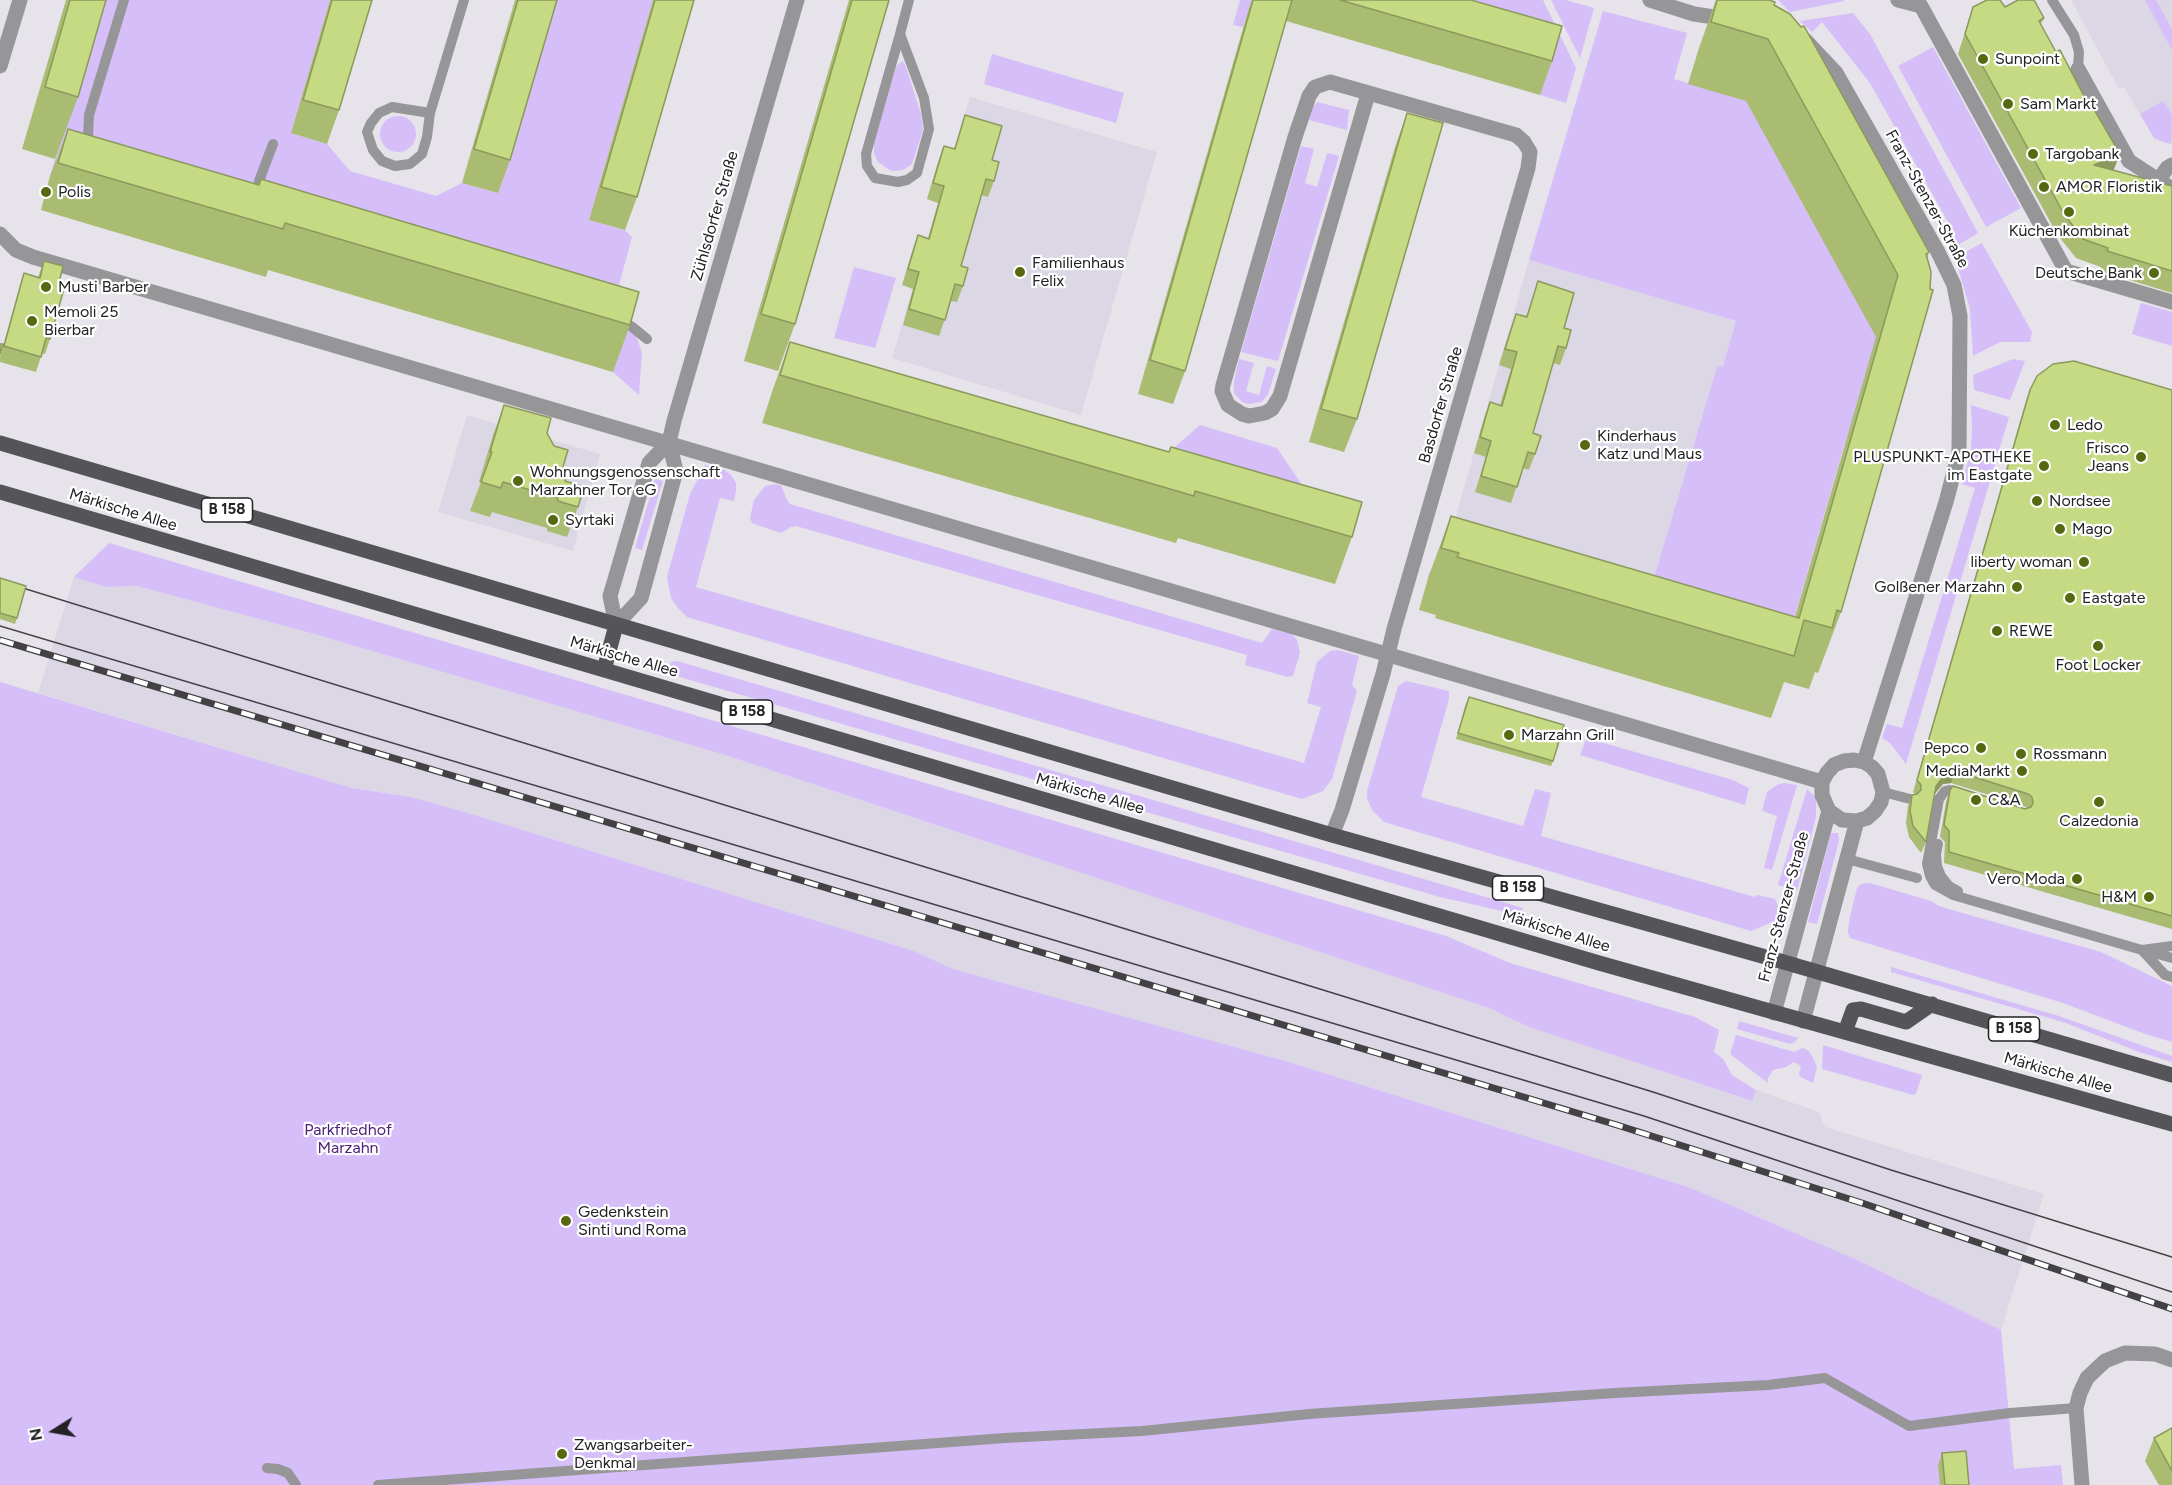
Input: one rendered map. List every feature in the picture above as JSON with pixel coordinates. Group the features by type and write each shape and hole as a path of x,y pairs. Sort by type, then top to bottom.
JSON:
{"main road":[{"name":"Märkische Allee","path":"0,443 1332,835 1817,971 2172,1075"},
{"name":"Märkische Allee","path":"0,492 1599,963 2172,1124"},
{"path":"604,670 616,625"},
{"path":"1845,1032 1853,1010 1861,1009 1906,1022 1932,1004"}],"street":[{"path":"0,66 20,0"},
{"name":"Zühlsdorfer Straße","path":"616,625 610,596 649,463 669,442 797,0"},
{"path":"1650,0 1694,14 1727,19 1744,14"},
{"path":"1898,0 1921,6 2066,271 2172,302"},
{"name":"Franz-Stenzer-Straße","path":"1790,27 1815,49 1836,73 1938,252 1954,285 1960,316 1959,453 1946,502 1864,762"},
{"path":"2078,69 2129,161 2165,185 2167,168 2172,165"},
{"name":"Basdorfer Straße","path":"1332,835 1349,789 1388,655 1528,168 1530,152 1516,135 1330,82 1315,87 1309,96 1223,385 1222,391 1228,405 1242,414 1250,416 1265,413 1272,409 1281,396 1368,94"},
{"path":"0,234 16,250 98,276 1822,782 1834,765 1844,761 1864,762 1878,774 1883,792 1881,802 1867,818 1857,821 1842,820 1829,811"},
{"name":"Zühlsdorfer Straße","path":"616,625 641,598 676,471 669,442"},
{"name":"Franz-Stenzer-Straße","path":"1774,1012 1829,811 1822,795 1822,782"},
{"path":"1803,1021 1857,821"},
{"path":"2082,1485 2076,1408 2087,1378 2104,1361 2125,1353 2155,1354 2172,1360"}],"lane":[{"path":"104,159 97,153 88,137 89,115 124,0"},
{"path":"430,113 392,107 379,113 371,123 368,132 373,150 382,161 395,166 410,164 422,154 430,113 464,0"},
{"path":"900,34 924,98 929,129 917,172 907,180 898,182 875,178 867,166 866,154 909,0"},
{"path":"2052,0 2074,35 2079,52 2078,69"},
{"path":"264,204 259,193 259,181 273,144"},
{"path":"606,315 631,326 647,339"},
{"path":"1970,797 1949,790 1939,799 1927,864 1935,885 1953,895 2142,950 2172,946"},
{"path":"1883,792 1910,799"},
{"path":"1938,844 1937,866 1949,886 1988,902 2172,958"},
{"path":"1847,859 1917,878"},
{"path":"2142,950 2165,975 2172,977"},
{"path":"378,1485 1005,1438 1142,1431 1309,1414 1768,1385 1826,1378 1910,1426 2010,1413 2076,1408"},
{"path":"267,1468 278,1468 288,1473 296,1485"}],"shaded area":[{"path":"2071,0 2172,0 2172,144 2154,138 2124,87 2119,89"},
{"name":"Familienhaus Felix","path":"970,97 1157,152 1081,415 892,358"},
{"name":"Kinderhaus Katz und Maus","path":"1529,260 1736,321 1723,367 1717,367 1653,581 1454,523"},
{"path":"467,415 600,454 573,551 438,512"},
{"path":"74,577 106,587 137,586 311,633 725,755 1489,1008 1529,1027 1751,1101 1756,1090 1819,1112 1825,1127 2044,1194 2001,1330 1855,1259 1691,1188 1289,1062 953,969 914,951 468,813 411,797 352,788 38,693"}],"green space":[{"path":"102,0 330,0 291,133 327,144 350,171 436,196 462,183 498,193 554,0 653,0 589,220 625,230 632,237 619,285 642,353 639,395 613,372 622,339 50,176"},
{"path":"1240,0 1290,0 1248,11 1243,27 1233,25"},
{"path":"1343,0 1543,0 1576,68 1566,103 1540,95"},
{"path":"1551,0 1566,0 1594,8 1580,58"},
{"path":"1778,0 1844,0 1844,1 1790,12"},
{"path":"2145,0 2156,0 2172,29 2172,50"},
{"path":"1603,11 1687,33 1674,79 1741,99 1749,99 1802,203 1879,337 1843,449 1787,644 1428,578 1430,571 1441,568 1653,581 1717,367 1723,366 1736,321 1529,260"},
{"path":"1853,13 1870,34 1978,233 1950,250 1945,243 1956,236 1870,83 1822,22 1812,32 1800,21"},
{"path":"1933,47 2021,208 1986,227 1898,66"},
{"path":"992,54 1124,93 1116,123 984,84"},
{"path":"902,61 905,64 921,114 923,130 912,164 903,170 891,171 878,162 874,153 874,143 896,67"},
{"path":"2163,101 2172,115 2171,144 2154,138 2140,114"},
{"path":"1317,102 1349,110 1347,130 1309,120 1311,110"},
{"path":"398,116 411,121 416,134 411,147 398,152 385,147 380,134 385,121"},
{"path":"1301,146 1314,149 1305,183 1317,187 1327,153 1339,156 1278,361 1241,352"},
{"path":"1982,243 2032,332 2030,342 2000,342 1973,356 1970,309 1955,258"},
{"path":"854,267 896,278 875,348 834,338"},
{"path":"2141,303 2172,312 2172,346 2132,334"},
{"path":"1239,359 1254,363 1246,391 1259,395 1267,366 1276,369 1268,394 1262,402 1248,404 1242,402 1234,393"},
{"path":"2013,359 2025,361 2010,400 1974,390 1973,375"},
{"path":"1971,405 2009,417 1906,764 1890,743 1882,738 1887,724 1902,728 1975,488 1962,484 1971,451"},
{"path":"1200,425 1277,448 1309,495 1169,452"},
{"path":"705,465 725,470 736,483 736,490 734,501 720,498 696,587 1304,763 1321,707 1307,703 1317,662 1330,651 1338,650 1359,656 1352,685 1357,691 1332,779 1323,791 1302,799 687,617 671,598 667,577 690,494"},
{"path":"655,479 663,481 642,550 635,548"},
{"path":"781,485 790,504 1262,643 1272,629 1292,634 1297,640 1300,653 1293,676 1288,677 1245,665 1247,655 796,526 781,533 752,523 750,518 754,500 765,486"},
{"path":"109,543 1446,936 1510,963 1695,1017 1719,1030 1714,1052 1723,1059 1732,1075 1756,1090 1752,1101 1529,1027 1489,1008 725,755 311,633 137,586 106,587 74,577"},
{"path":"677,661 1523,908 1520,915 1440,897 676,676 669,669 671,662"},
{"path":"1406,681 1449,691 1449,699 1421,797 1523,826 1535,789 1551,793 1541,836 1755,897 1757,895 1775,899 1779,908 1775,921 1751,931 1384,822 1372,810 1367,791 1398,686"},
{"name":"Parkfriedhof Marzahn","path":"0,682 352,788 411,797 468,813 914,951 953,969 1289,1062 1691,1188 1855,1259 2001,1330 2014,1469 2061,1465 2063,1485 0,1485"},
{"path":"1586,739 1733,780 1749,788 1745,805 1580,755"},
{"path":"1784,783 1797,785 1772,870 1764,868 1777,816 1762,811 1767,792"},
{"path":"1807,789 1816,798 1816,817 1797,891 1778,885"},
{"path":"1831,833 1838,833 1839,841 1817,924 1808,922"},
{"path":"1870,883 1959,912 2101,952 2172,986 2172,1042 2063,1003 1850,938 1849,921 1857,888 1861,884"},
{"path":"1891,967 2059,1016 2172,1056 2172,1062 2139,1052 2066,1023 1891,972"},
{"path":"1739,1021 1798,1038 1790,1044 1737,1029"},
{"path":"1736,1035 1794,1052 1803,1048 1810,1052 1817,1067 1813,1083 1801,1077 1799,1074 1801,1066 1794,1062 1786,1067 1773,1070 1768,1083 1730,1054"},
{"path":"1823,1045 1922,1075 1916,1094 1822,1069"}],"building":[{"path":"70,0 106,0 78,97 45,87"},
{"path":"332,0 372,0 339,110 303,100"},
{"path":"518,0 557,0 510,160 474,149"},
{"path":"655,0 694,0 637,197 601,187"},
{"path":"852,0 889,0 795,324 761,314"},
{"path":"1253,0 1292,0 1185,371 1150,360"},
{"path":"1340,0 1471,0 1562,26 1552,61"},
{"path":"1717,0 1769,0 1790,14 1801,27 1804,26 1929,252 1926,254 1931,272 1930,289 1933,290 1841,612 1837,610 1832,628 1804,620 1794,656 1457,557 1459,553 1441,548 1451,516 1799,618 1898,275 1768,39 1711,22"},
{"path":"1987,0 2000,0 2005,7 2018,0 2034,0 2044,18 2039,21 2056,52 2060,50 2086,100 2088,99 2120,154 2094,165 2172,186 2172,271 2107,251 2108,248 2083,239 2064,214 1965,34 1973,7"},
{"path":"1407,113 1443,123 1357,419 1321,409"},
{"path":"965,115 1002,126 992,160 999,162 994,181 986,179 961,266 968,268 963,286 955,284 945,320 909,309 919,272 908,269 918,235 929,239 944,186 933,183 944,146 955,149"},
{"path":"68,129 259,185 261,179 639,292 630,325 285,223 283,229 58,163"},
{"name":"Memoli 25 Bierbar","path":"44,261 63,266 59,283 65,285 50,339 46,338 41,357 4,346 24,273 40,278"},
{"path":"1538,281 1574,293 1564,328 1571,330 1566,348 1558,346 1533,433 1541,436 1535,454 1528,452 1517,487 1481,476 1491,441 1480,437 1490,402 1502,406 1517,352 1505,349 1516,314 1527,317"},
{"path":"790,342 1169,452 1171,447 1362,502 1352,537 1195,491 1194,496 780,375"},
{"name":"Eastgate","path":"2074,361 2172,390 2172,916 1949,852 1949,831 1944,825 1950,790 1953,786 2025,809 2031,807 2033,803 2032,797 2028,794 1955,771 1947,772 1936,786 1926,842 1913,826 1910,811 1912,795 1921,790 1921,785 1917,780 2030,390 2037,376 2053,364"},
{"path":"504,405 551,418 547,433 554,446 568,450 562,470 568,471 565,481 584,487 578,507 558,501 558,498 503,482 501,488 481,482 492,452 490,452"},
{"path":"0,578 26,586 17,618 0,613"},
{"name":"Marzahn Grill","path":"1469,697 1564,725 1553,761 1458,733"},
{"path":"2172,1428 2172,1471 2154,1438"},
{"path":"1966,1451 1969,1485 1945,1485 1942,1453"}],"tram line":[{"path":"0,581 1653,1092 1891,1170 2172,1257"},
{"path":"0,626 1644,1116 2172,1292"}],"railway":[{"path":"0,640 1617,1125 1865,1204 2172,1309"}],"place":[{"name":"Sunpoint","path":"1983,59"},
{"name":"Sam Markt","path":"2008,104"},
{"name":"Targobank","path":"2033,154"},
{"name":"AMOR Floristik","path":"2044,187"},
{"name":"Polis","path":"46,192"},
{"name":"Küchenkombinat","path":"2069,212"},
{"name":"Familienhaus Felix","path":"1020,272"},
{"name":"Deutsche Bank","path":"2154,273"},
{"name":"Musti Barber","path":"46,287"},
{"name":"Memoli 25 Bierbar","path":"32,321"},
{"name":"Ledo","path":"2055,425"},
{"name":"Kinderhaus Katz und Maus","path":"1585,445"},
{"name":"Frisco Jeans","path":"2141,457"},
{"name":"PLUSPUNKT-APOTHEKE im Eastgate","path":"2044,466"},
{"name":"Wohnungsgenossenschaft Marzahner Tor eG","path":"518,481"},
{"name":"Nordsee","path":"2037,501"},
{"name":"Syrtaki","path":"553,520"},
{"name":"Mago","path":"2060,529"},
{"name":"liberty woman","path":"2084,562"},
{"name":"Golßener Marzahn","path":"2017,587"},
{"name":"Eastgate","path":"2070,598"},
{"name":"REWE","path":"1997,631"},
{"name":"Foot Locker","path":"2098,646"},
{"name":"Marzahn Grill","path":"1509,735"},
{"name":"Pepco","path":"1981,748"},
{"name":"Rossmann","path":"2021,754"},
{"name":"MediaMarkt","path":"2022,771"},
{"name":"C&A","path":"1976,800"},
{"name":"Calzedonia","path":"2099,802"},
{"name":"Vero Moda","path":"2077,879"},
{"name":"H&M","path":"2149,897"},
{"name":"Gedenkstein Sinti und Roma","path":"566,1221"},
{"name":"Zwangsarbeiter- Denkmal","path":"562,1454"}]}
